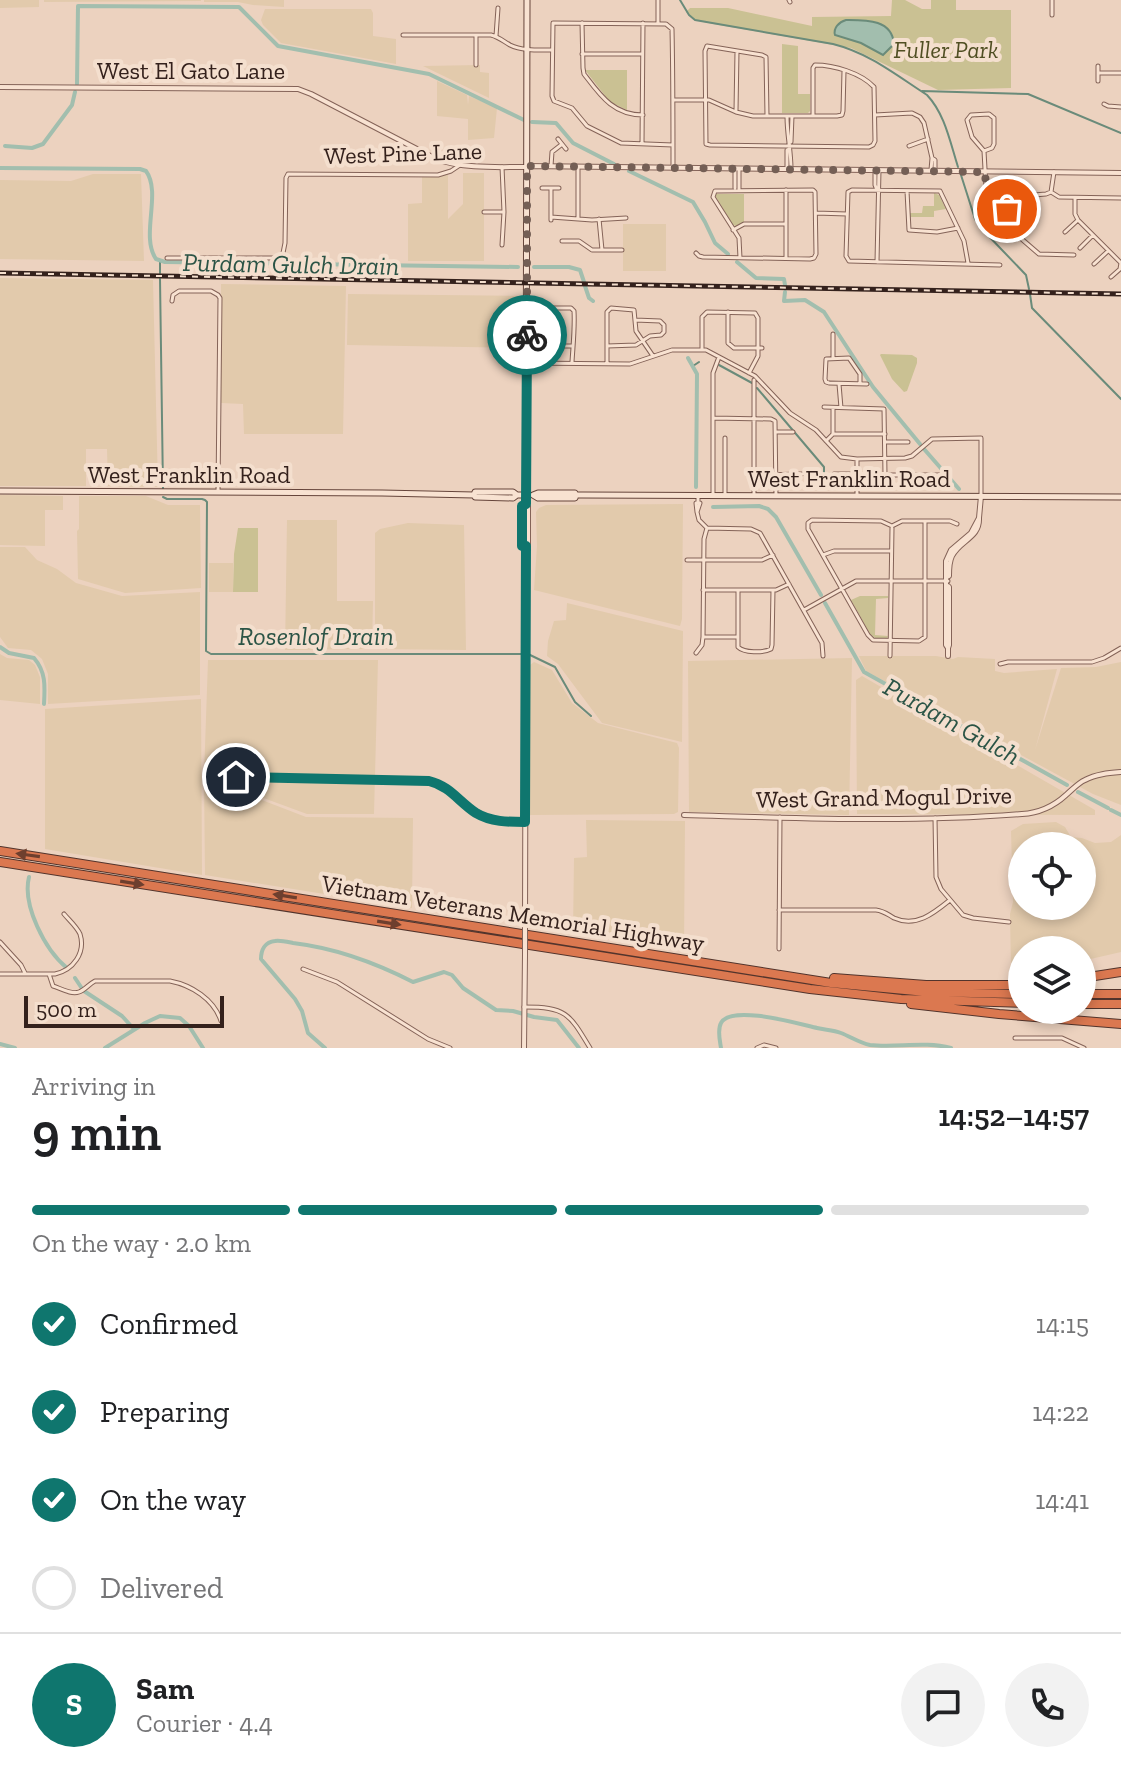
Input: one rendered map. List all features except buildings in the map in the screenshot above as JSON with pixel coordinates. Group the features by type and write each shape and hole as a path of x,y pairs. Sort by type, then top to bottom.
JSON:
{"highway":[{"name":"Vietnam Veterans Memorial Highway","path":"0,851 813,980 888,989 1008,994"},
{"name":"Vietnam Veterans Memorial Highway","path":"0,862 810,989 875,997 1008,1003"},
{"path":"666,958 869,981 1008,985"},
{"path":"1096,976 1119,972"},
{"path":"1096,994 1121,994"},
{"path":"875,997 951,1009 1121,1024"},
{"path":"1096,1004 1121,1004"}],"main road":[{"path":"527,0 530,495"},
{"name":"West Franklin Road","path":"0,491 474,495 475,492 513,492 517,495 575,493 698,499 713,496 1121,497"}],"street":[{"path":"658,0 658,24"},
{"path":"1052,0 1052,15"},
{"path":"496,36 498,8"},
{"path":"673,145 624,144 595,131 572,108 554,101 553,23 670,26 672,29 673,100 673,145 673,168"},
{"path":"582,23 584,74 605,101 630,114 643,115"},
{"path":"642,145 643,23"},
{"path":"403,35 496,36 527,50 552,50"},
{"path":"476,35 476,65"},
{"path":"767,116 766,57 707,46 706,144 869,147 875,141 874,87 844,71 815,65 813,116"},
{"path":"736,112 737,51"},
{"path":"582,54 642,54"},
{"path":"1098,66 1098,81"},
{"path":"673,100 705,100 736,112 767,116 842,115 844,71"},
{"path":"1098,73 1121,73"},
{"name":"West El Gato Lane","path":"0,87 298,89 436,159 460,165"},
{"path":"1104,104 1121,107"},
{"path":"875,115 912,113 920,117 928,139 933,170"},
{"path":"984,151 994,144 993,116 973,114 967,120 972,137 984,151 985,184 1013,233 1039,254 1074,255"},
{"path":"789,169 787,142 790,116"},
{"path":"558,139 566,149"},
{"path":"909,146 928,139"},
{"path":"551,166 552,152 561,145"},
{"name":"West Pine Lane","path":"167,258 282,258 288,174 438,175 460,165 1121,173"},
{"path":"502,167 502,245"},
{"path":"578,167 578,219"},
{"path":"737,168 737,189"},
{"path":"877,170 877,262"},
{"path":"1001,214 1020,197 1051,192 1054,172"},
{"path":"542,188 559,188"},
{"path":"551,188 551,219 626,218"},
{"path":"696,253 703,257 740,258 786,259 814,258 816,194 813,190 718,189 714,192 713,197 740,241 740,258"},
{"path":"786,190 786,259"},
{"path":"907,191 909,230 937,232 958,228"},
{"path":"968,263 964,241 940,191 848,192 847,259 851,261 1000,265"},
{"path":"991,195 1013,192 1020,197"},
{"path":"1051,192 1059,197 1121,198"},
{"path":"1075,198 1078,220 1121,263 1120,269 1111,277"},
{"path":"484,212 504,212"},
{"path":"816,213 847,214"},
{"path":"599,219 602,250"},
{"path":"1065,232 1078,220"},
{"path":"733,230 747,224 786,224"},
{"path":"1080,248 1093,235"},
{"path":"562,241 579,241 592,250 622,250"},
{"path":"1094,264 1108,251"},
{"path":"172,301 173,295 179,291 211,291 220,298 218,492"},
{"path":"527,308 573,310 572,363"},
{"path":"548,346 549,308"},
{"path":"607,363 609,309 634,310 636,331 653,356"},
{"path":"702,349 702,317 707,312 756,314 760,348 749,373"},
{"path":"728,312 730,346 760,348"},
{"path":"607,346 627,346 663,333 663,323 659,321 635,320"},
{"path":"833,334 833,358"},
{"path":"833,341 840,341"},
{"path":"536,346 573,346"},
{"path":"527,363 630,364 672,350 702,349 759,380 790,413 816,430 841,457 909,457 937,438 981,438 980,525 974,535 954,553 946,587 948,656"},
{"path":"713,496 713,373 719,356"},
{"path":"860,384 860,374 849,358 826,359 826,382 839,383 860,384 867,384"},
{"path":"754,380 754,496"},
{"path":"839,383 841,408"},
{"path":"824,407 884,409 885,475"},
{"path":"833,407 833,434"},
{"path":"713,418 775,421 776,496"},
{"path":"776,432 793,432"},
{"path":"826,441 833,434 885,434"},
{"path":"725,438 725,496"},
{"path":"885,442 908,442"},
{"path":"857,459 857,496"},
{"path":"760,475 802,474"},
{"path":"834,474 857,474"},
{"path":"863,475 942,475"},
{"path":"524,1048 526,546 522,546 522,506 530,495"},
{"path":"698,499 699,520 707,528 759,532 822,643 823,656"},
{"path":"892,526 881,521 812,520 808,523 808,529 868,635 873,640 919,641 924,639 925,521"},
{"path":"892,526 902,521 950,521 957,524"},
{"path":"890,656 892,526"},
{"path":"696,653 703,637 704,539 707,528"},
{"path":"823,556 834,551 890,551"},
{"path":"687,560 762,560 773,555"},
{"path":"804,610 856,581 948,581"},
{"path":"703,590 773,590 789,584"},
{"path":"738,590 739,648 743,651 767,651 771,649 773,590"},
{"path":"703,637 738,637"},
{"path":"1000,664 1092,662 1121,648"},
{"name":"West Grand Mogul Drive","path":"684,815 935,818 1033,812 1058,802 1083,780 1121,772"},
{"path":"205,776 429,781 447,788 484,817 525,822"},
{"path":"779,949 780,817"},
{"path":"935,818 938,884 963,915 1009,922"},
{"path":"779,910 876,910 901,920 916,920 928,917 950,900"},
{"path":"0,974 61,973 70,968 80,952 79,933 64,914"},
{"path":"0,942 25,974"},
{"path":"303,969 337,982 428,1039 450,1048"},
{"path":"49,974 53,986 72,992 80,992 95,981 182,983 203,995 221,1021"},
{"path":"524,1012 550,1008 564,1013 590,1048"},
{"path":"1015,1038 1062,1038 1084,1048"},
{"path":"757,1048 764,1045 776,1048"}],"shaded area":[{"path":"0,0 39,0 39,7 0,8"},
{"path":"201,0 201,1 44,2"},
{"path":"284,0 284,7 204,2"},
{"path":"265,9 371,9 373,36 396,39 396,64 281,43 263,25 261,20"},
{"path":"846,20 883,25 894,44 883,55 861,43 835,35 837,26"},
{"path":"480,65 480,72 489,73 489,98 423,66"},
{"path":"437,81 467,95 468,105 469,96 497,108 494,138 468,140 468,119 437,116"},
{"path":"463,173 484,173 484,261 408,261 408,204 422,203 422,177 448,174 448,219 463,204"},
{"path":"93,174 141,174 144,261 0,259 0,180 71,181"},
{"path":"623,224 666,224 666,271 623,271"},
{"path":"0,278 153,280 158,487 108,486 107,449 86,449 86,486 0,486"},
{"path":"221,284 346,286 343,434 244,434 243,404 221,403"},
{"path":"348,294 523,296 523,348 347,345"},
{"path":"0,495 63,496 63,510 45,510 45,546 0,545"},
{"path":"79,496 146,496 168,505 200,505 201,588 125,593 78,579"},
{"path":"683,504 680,626 534,590 536,512 539,508 546,505"},
{"path":"287,520 337,520 337,601 373,601 372,649 285,650"},
{"path":"408,523 464,525 466,650 375,649 375,533"},
{"path":"0,547 25,547 37,560 57,569 76,583 122,596 200,592 200,695 48,704 48,674 42,659 31,650 8,648 0,637"},
{"path":"209,563 233,563 233,592 209,592"},
{"path":"567,603 683,631 682,742 602,723 558,664 547,656 554,621 566,620"},
{"path":"0,654 7,658 29,660 35,665 40,677 40,704 0,700"},
{"path":"859,656 995,659 995,671 1004,673 1057,669 1035,750 1061,668 1096,667 1121,662 1121,805 1093,794 866,671"},
{"path":"852,658 849,815 689,812 688,661"},
{"path":"208,660 378,660 374,814 307,814 204,776"},
{"path":"534,662 552,670 572,703 598,723 677,743 678,812 530,815 530,665"},
{"path":"862,676 1095,810 1095,815 857,814 856,680"},
{"path":"201,699 202,875 45,849 45,709"},
{"path":"204,778 306,817 413,818 412,908 205,875"},
{"path":"586,820 685,821 684,948 573,932 574,858 587,857"},
{"path":"1056,822 1068,832 1011,832 1023,824"},
{"path":"1121,835 1121,952 1096,958 1096,936 1010,936 1010,920 1096,920 1096,843 1111,842"}],"green space":[{"name":"Fuller Park","path":"892,0 905,0 922,9 931,9 931,0 956,0 956,10 1011,10 1011,88 938,90 851,48 694,20 686,12 690,8 728,8 812,26 812,17 891,16"},
{"path":"782,44 798,46 798,94 810,94 808,113 782,113"},
{"path":"585,70 627,70 627,110 610,102"},
{"path":"934,193 939,195 946,209 934,211 934,217 910,217 910,213 922,213 923,206 934,206"},
{"path":"716,194 744,194 744,222 733,225"},
{"path":"881,354 912,355 917,358 907,391 904,392 892,379"},
{"path":"238,528 258,528 258,592 233,592"},
{"path":"860,596 888,596 876,599 875,635 887,638 875,638 870,634 851,600"}],"waterway":[{"path":"680,0 695,20 833,44 882,65 927,95 933,103 946,129 958,167"},
{"path":"77,84 78,6 239,7 278,46 429,74 524,120"},
{"path":"922,91 1028,94 1121,133"},
{"path":"5,146 32,148 43,144 72,105 75,92"},
{"path":"532,122 556,123 573,143 614,164"},
{"name":"Purdam Gulch Drain","path":"0,168 146,171 152,191 152,250 156,259 165,262 518,267"},
{"path":"629,171 693,202 715,243 728,254"},
{"path":"961,175 975,219 1026,275 1029,289"},
{"name":"Rosenlof Drain","path":"160,260 160,273"},
{"path":"737,262 756,278 784,279 785,285"},
{"name":"Purdam Gulch","path":"534,267 580,270 584,282"},
{"name":"Rosenlof Drain","path":"160,279 163,489"},
{"name":"Purdam Gulch","path":"585,286 593,301"},
{"path":"785,292 784,301 805,300 824,312 873,387 920,444"},
{"path":"1030,294 1032,308 1121,399"},
{"name":"Purdam Gulch","path":"688,358 697,374 696,487"},
{"path":"693,366 699,362"},
{"path":"719,365 752,383"},
{"path":"757,388 824,467 824,488"},
{"path":"924,449 959,489"},
{"name":"Rosenlof Drain","path":"163,497 202,499 207,502 206,651 211,654 523,654"},
{"name":"Purdam Gulch","path":"713,507 759,506 768,509 776,517 821,595"},
{"name":"Purdam Gulch","path":"825,603 864,672 1067,785"},
{"path":"0,647 9,653 34,658 38,663 43,674 44,704"},
{"name":"Rosenlof Drain","path":"528,654 555,667 575,702 591,716"},
{"name":"Purdam Gulch","path":"1078,792 1108,808"},
{"name":"Purdam Gulch","path":"1111,810 1121,815"},
{"path":"29,877 29,900 37,926 43,939 67,968"},
{"path":"325,1048 308,1033 295,999 261,959 269,943 284,941 340,953 413,982 444,972 496,1010 557,1020 579,1048"},
{"path":"75,978 81,987"},
{"path":"84,991 122,1016 132,1027"},
{"path":"721,1048 721,1023 738,1015 835,1031 870,1045 951,1048"},
{"path":"105,1048 160,1016 180,1018 203,1048"},
{"path":"0,1044 15,1048"}],"railway":[{"path":"0,273 1121,294"}],"way so far":[{"path":"527,335 527,166 985,172 986,187 1001,214 1007,209"}],"route":[{"path":"236,777 429,781 447,788 484,817 525,822 526,546 522,546 522,506 526,504 527,335"}]}
